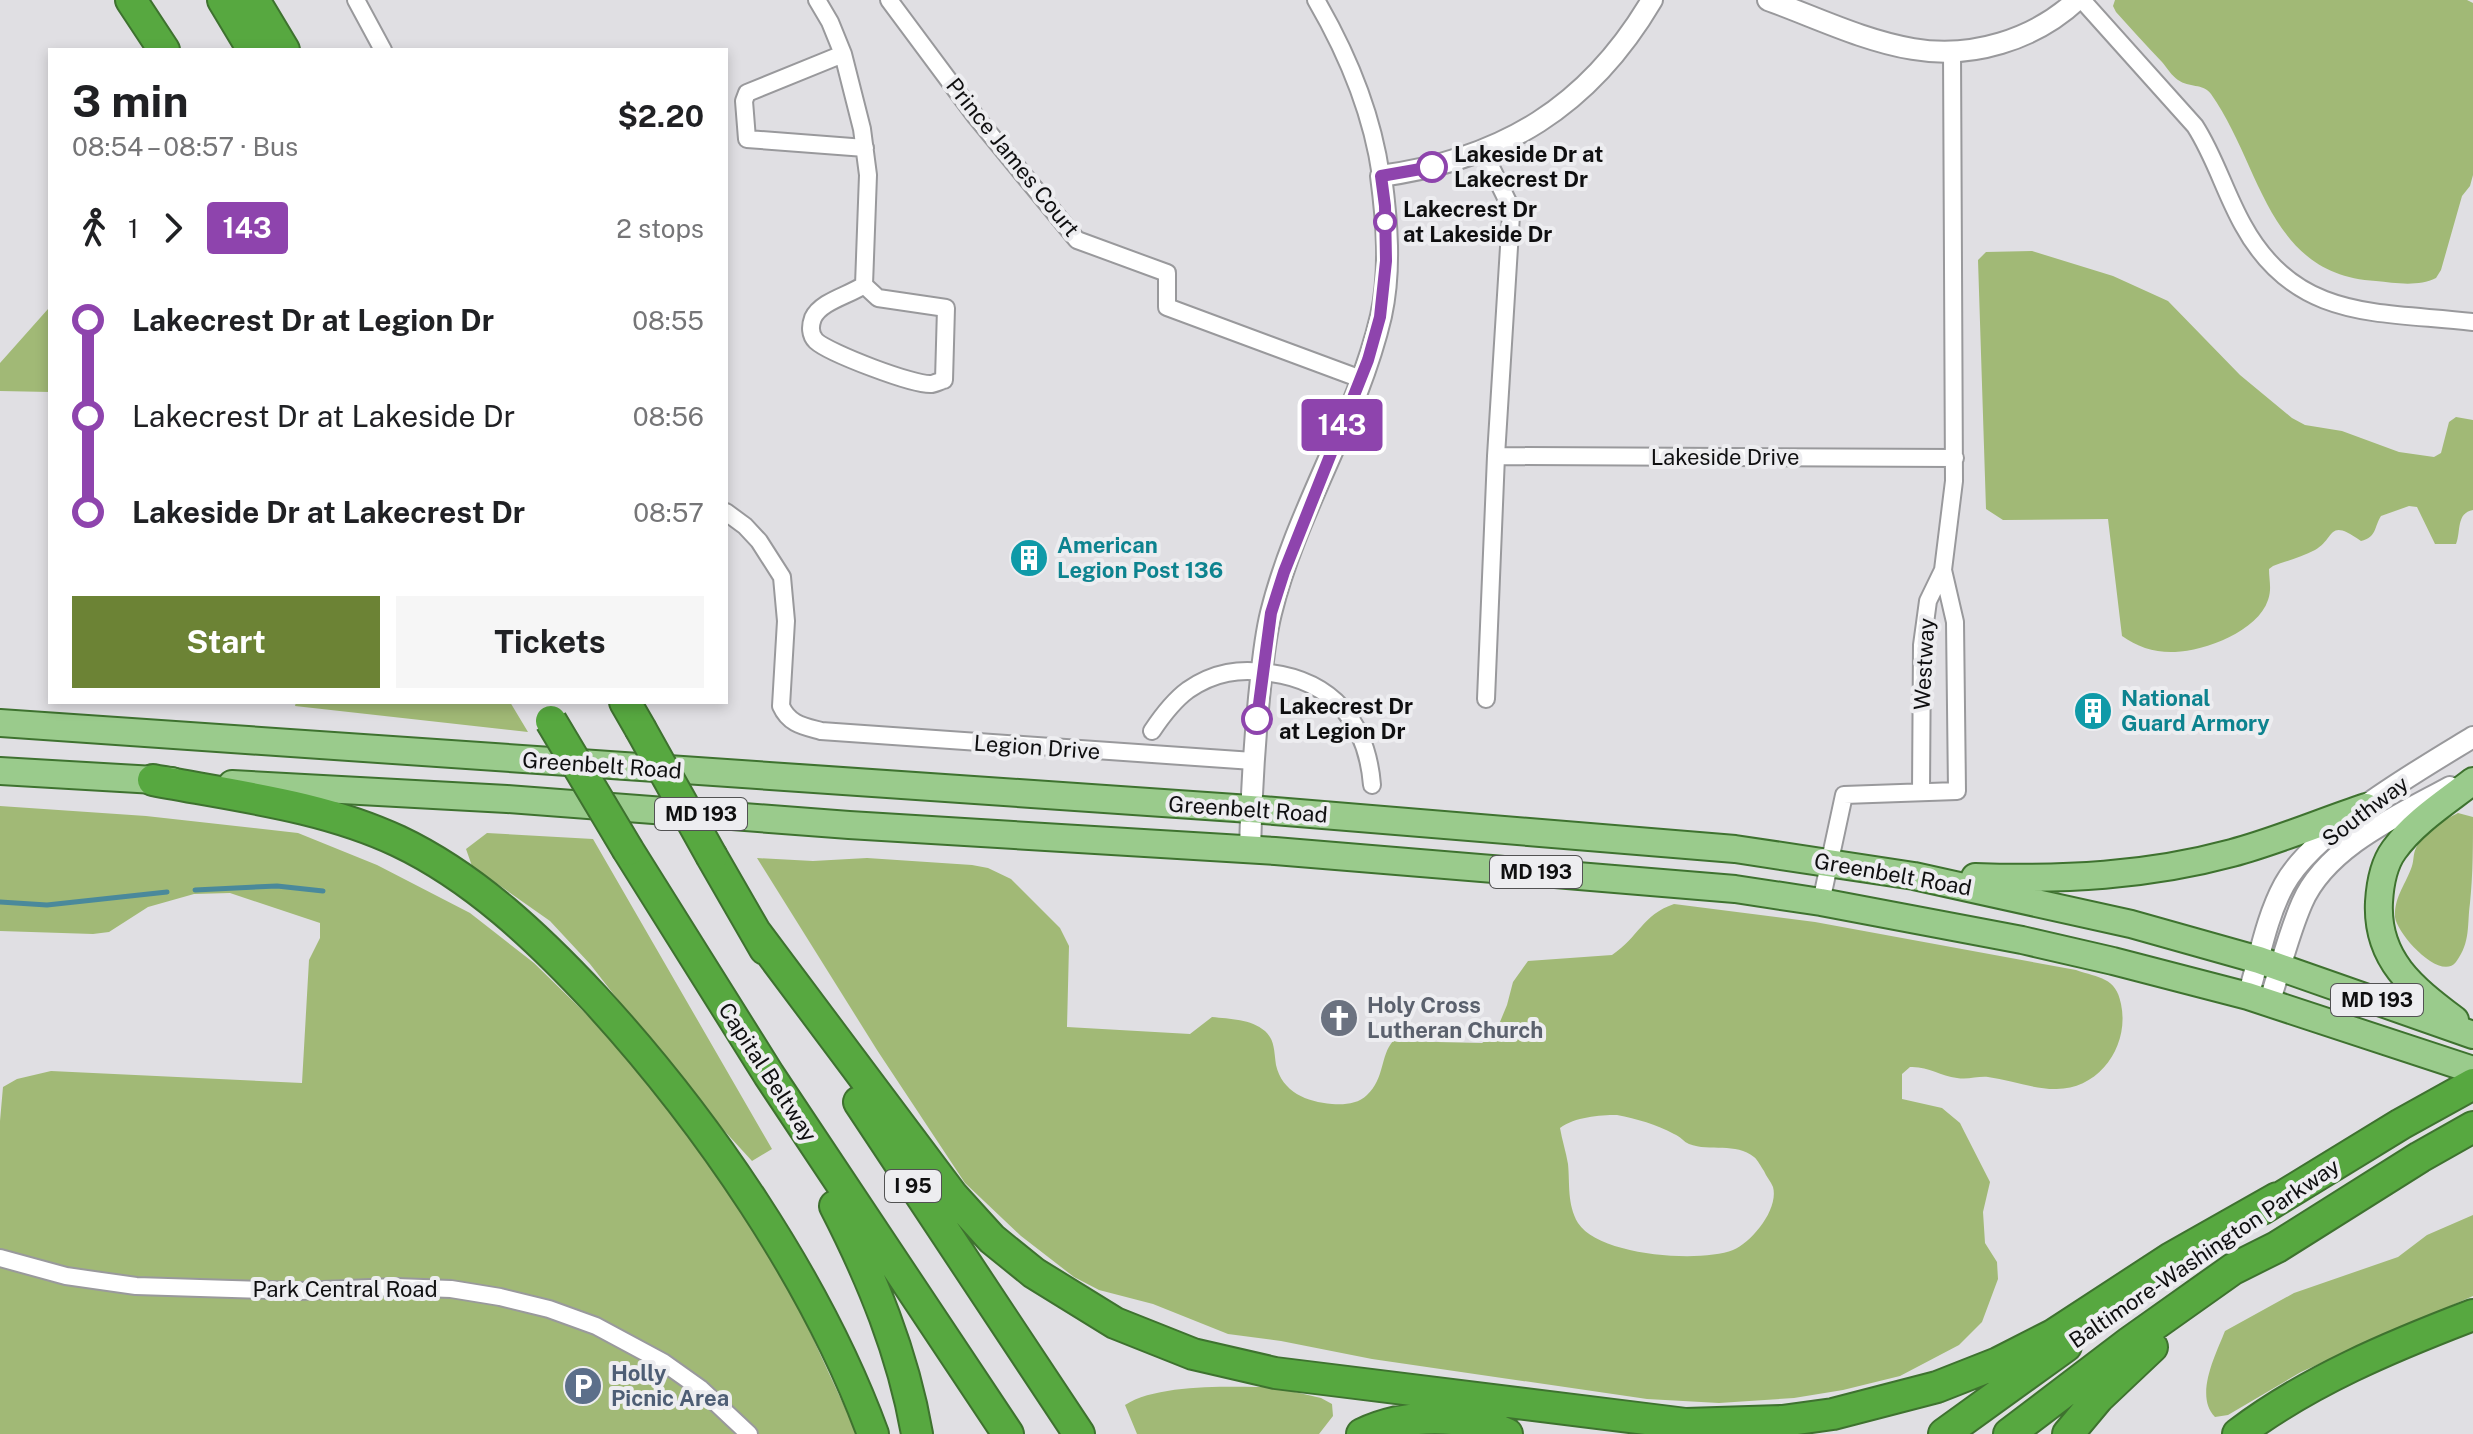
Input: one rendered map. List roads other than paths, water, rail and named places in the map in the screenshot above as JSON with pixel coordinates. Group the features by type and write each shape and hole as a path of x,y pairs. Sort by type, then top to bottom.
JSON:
{"highway":[{"path":"131,0 165,48"},
{"path":"139,0 165,48"},
{"path":"223,0 252,48"},
{"path":"254,0 283,48"},
{"name":"Capital Beltway","path":"546,712 769,1075 1008,1434"},
{"name":"I 95","path":"633,715 712,857 834,1063 1079,1434"},
{"path":"153,780 309,810 356,823 401,842 447,870 523,927 622,1028 713,1144 761,1215 805,1291 838,1354 873,1434"},
{"path":"756,933 952,1195 992,1239 1034,1273 1115,1323 1193,1354 1275,1373 1686,1424 1782,1421 1833,1414 1937,1387 1998,1363 2053,1335 2171,1258 2277,1198"},
{"path":"769,1075 865,1264 900,1362 917,1434"},
{"name":"Baltimore-Washington Parkway","path":"1944,1434 2277,1198 2472,1081"},
{"name":"Baltimore-Washington Parkway","path":"2009,1434 2233,1269 2277,1247 2473,1127"},
{"path":"2068,1434 2141,1355 2242,1280 2277,1247"},
{"path":"2238,1434 2300,1394 2363,1361 2473,1315"},
{"path":"1362,1434 1391,1423 1433,1418 1476,1423 1507,1434"}],"main road":[{"name":"Greenbelt Road","path":"0,723 1595,835 1830,861 1914,876 2131,924 2270,963 2473,1034"},
{"name":"Greenbelt Road","path":"0,771 507,799 849,825 1250,850 1699,885 1821,902 2022,940 2258,999 2435,1059 2472,1081"},
{"path":"2473,781 2428,816 2393,851 2383,874 2378,917 2387,952 2409,983 2473,1034"},
{"path":"1914,876 2071,878 2154,870 2248,848 2366,807"}],"street":[{"path":"356,0 382,48"},
{"path":"817,0 843,54 865,148 868,175 864,285 878,298 946,308 944,380 933,384 920,382 852,360 815,341 811,326 820,309 864,285"},
{"name":"Prince James Court","path":"889,0 976,117 1077,240 1167,273 1167,307 1361,379"},
{"path":"1250,850 1253,761 1271,613 1284,572 1361,379 1383,302 1386,236 1374,135 1356,78 1316,0"},
{"path":"1381,176 1432,167 1516,137 1569,100 1627,39 1652,0"},
{"path":"1768,0 1882,41 1912,49 1952,51 1994,46 2015,39 2057,17 2080,0 2195,126 2244,228 2267,259 2289,280 2311,294 2342,307 2473,322"},
{"path":"1943,570 1955,458 1952,51"},
{"path":"843,54 747,93 744,101 747,139 865,148"},
{"path":"1483,151 1509,204 1511,215 1496,456 1486,699"},
{"name":"Lakeside Drive","path":"1496,456 1955,458"},
{"name":"Legion Drive","path":"728,513 759,541 782,577 786,621 781,706 793,722 821,731 1253,761"},
{"name":"Westway","path":"1943,570 1955,622 1957,791 1921,791 1922,645 1928,601 1943,570"},
{"path":"1152,731 1171,706 1197,685 1230,672 1262,671 1302,680 1331,697 1351,719 1368,753 1372,785"},
{"name":"Southway","path":"2270,963 2277,904 2291,874 2336,829 2473,737"},
{"name":"Southway","path":"2258,999 2270,963 2302,902 2332,861 2395,818 2473,774"},
{"path":"1821,902 1844,795 1921,791"},
{"name":"Park Central Road","path":"0,1258 66,1276 136,1286 299,1291 395,1287 451,1289 500,1297 549,1309 596,1326 651,1355 701,1389 749,1434"}],"waterway":[{"path":"195,890 277,886 323,891"},
{"path":"0,902 47,905 167,892"}],"place":[{"name":"Lakeside Dr at Lakecrest Dr","path":"1432,167"},
{"name":"Lakecrest Dr at Lakeside Dr","path":"1385,222"},
{"name":"American Legion Post 136","path":"1029,558"},
{"name":"National Guard Armory","path":"2093,711"},
{"name":"Lakecrest Dr at Legion Dr","path":"1257,719"},
{"name":"Holy Cross Lutheran Church","path":"1339,1018"},
{"name":"Holly Picnic Area","path":"583,1386"}]}
